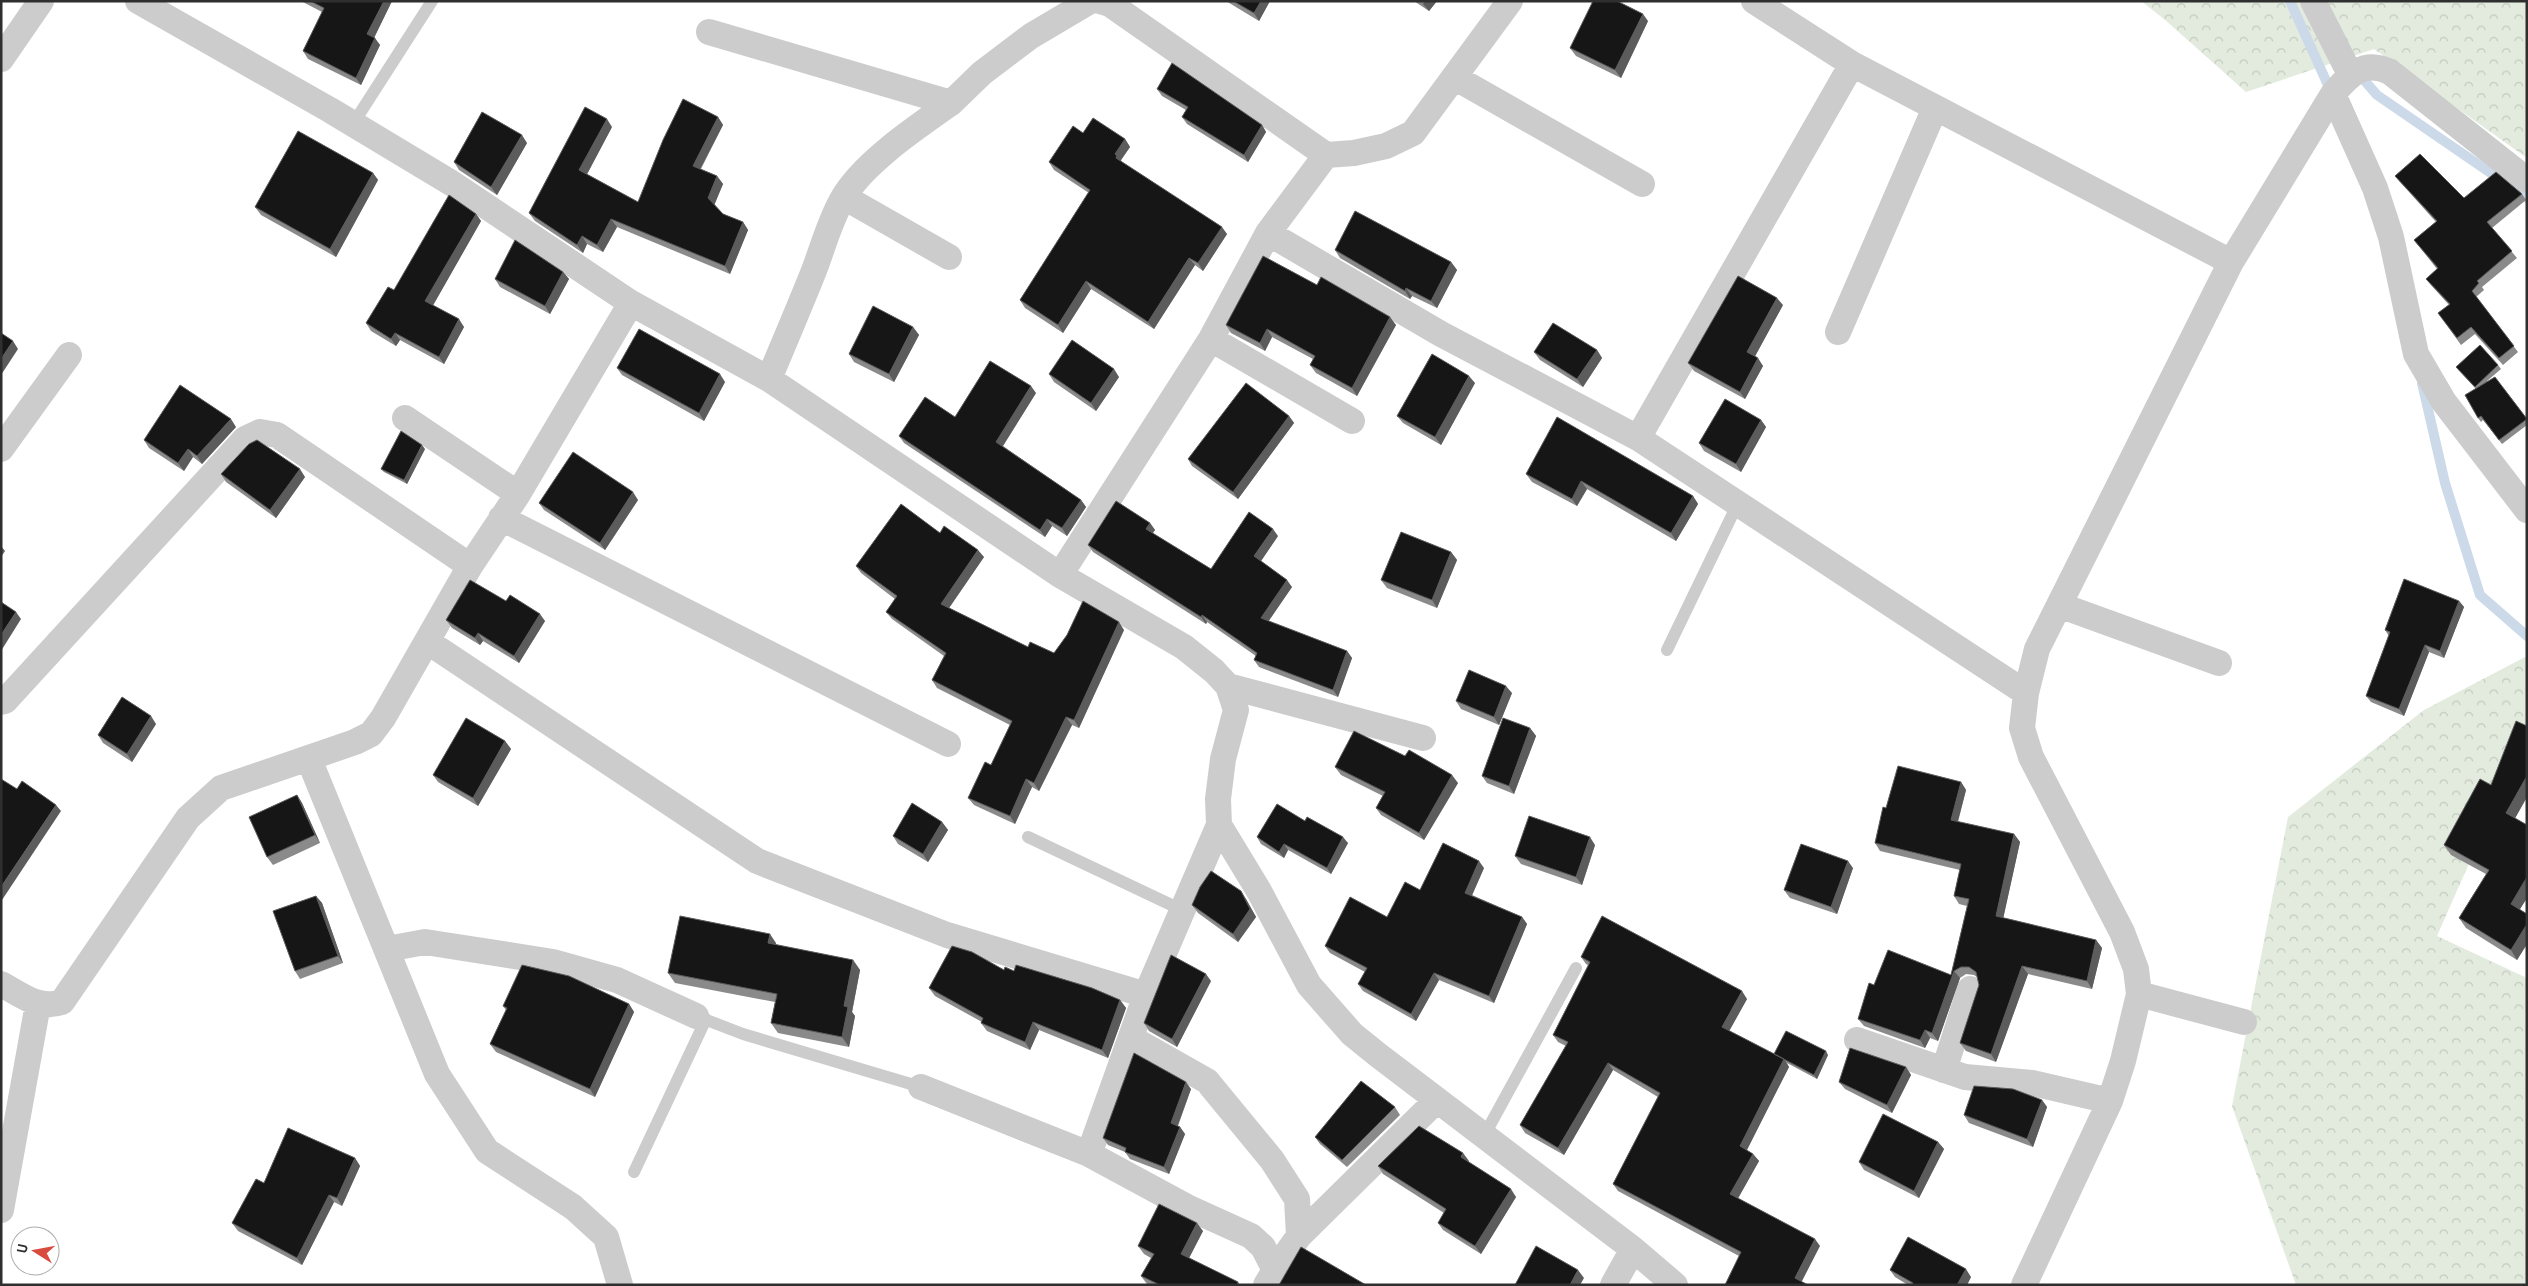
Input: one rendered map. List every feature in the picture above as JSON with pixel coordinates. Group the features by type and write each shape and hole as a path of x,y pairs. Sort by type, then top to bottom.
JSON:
{"street":[{"path":"1,59 41,1"},
{"path":"138,1 353,124 453,184 631,303 769,379 1060,574 1184,647 1214,671 1228,686 1236,710 1223,759 1218,799 1219,825 1146,995 1089,1154"},
{"path":"769,379 814,271 825,237 844,197 869,168 904,136 951,103 982,73 1031,36 1090,1"},
{"path":"1100,1 1110,4 1326,155 1354,153 1386,146 1413,133 1510,1"},
{"path":"1754,1 1852,64 2231,262"},
{"path":"2313,1 2350,74"},
{"path":"710,32 951,103"},
{"path":"1638,438 1852,64"},
{"path":"2024,1285 2110,1101 2123,1061 2138,994 2136,969 2122,932 2031,757 2022,728 2026,694 2037,649 2231,262 2334,94 2350,74 2363,68 2382,68 2390,72 2527,180"},
{"path":"1454,77 1642,184"},
{"path":"2334,94 2375,188 2391,237 2416,354 2444,402 2527,510"},
{"path":"1838,332 1935,108"},
{"path":"1060,574 1211,339 1268,233 1326,155"},
{"path":"844,197 949,258"},
{"path":"1268,233 1441,334 1638,438 2026,694"},
{"path":"1,984 38,1004 50,1006 62,1002 188,818 221,788 309,759 371,734 383,718 470,566 518,494 631,303"},
{"path":"1211,339 1352,421"},
{"path":"1,449 69,355"},
{"path":"405,418 518,494"},
{"path":"1,702 17,689 245,439 260,432 277,435 470,566"},
{"path":"501,518 948,744"},
{"path":"2059,605 2219,663"},
{"path":"428,642 757,861 947,935 1146,995"},
{"path":"1228,686 1423,738"},
{"path":"309,759 438,1074 487,1151 573,1207 606,1237 620,1285"},
{"path":"1219,825 1259,891 1309,985 1352,1034 1633,1249 1675,1285"},
{"path":"387,949 425,942 553,962 617,980 701,1018"},
{"path":"1944,1070 1970,989"},
{"path":"2138,994 2244,1022"},
{"path":"1,1210 38,1004"},
{"path":"1131,1038 1207,1082 1232,1110 1272,1160 1297,1199 1299,1236"},
{"path":"1857,1040 1965,1077 2032,1083 2110,1101"},
{"path":"921,1087 1089,1154 1187,1207 1251,1236 1263,1247 1270,1277"},
{"path":"1270,1277 1299,1236 1437,1100"},
{"path":"1613,1285 1633,1249"}],"lane":[{"path":"353,124 432,1"},
{"path":"1668,650 1738,503"},
{"path":"1028,837 1182,910"},
{"path":"1484,1136 1576,968"},
{"path":"634,1172 701,1018 743,1034 921,1087"}],"green space":[{"path":"2141,1 2527,1 2527,158 2374,49 2246,92"},
{"path":"2527,656 2527,758 2512,766 2437,936 2527,978 2527,1285 2296,1285 2232,1106 2288,817 2424,710"}],"building":[{"path":"310,1 384,1 367,34 375,38 356,78 303,51 324,8"},
{"path":"1233,1 1261,1 1254,13"},
{"path":"1593,1 1617,1 1643,14 1615,70 1570,48"},
{"path":"1172,63 1262,125 1244,155 1182,117 1188,107 1157,89"},
{"path":"683,99 718,117 693,166 717,176 708,198 723,214 743,222 725,266 611,219 597,245 582,236 577,245 529,213 585,107 607,119 579,170 638,202 663,140"},
{"path":"482,112 522,135 491,187 454,162"},
{"path":"1093,118 1125,139 1115,154 1116,158 1222,227 1198,263 1189,258 1148,322 1086,281 1058,325 1020,300 1090,190 1049,162 1073,126 1083,133"},
{"path":"298,131 373,173 330,249 255,207"},
{"path":"2420,154 2464,198 2496,172 2522,194 2487,222 2512,251 2477,281 2479,283 2472,291 2514,346 2499,358 2471,327 2457,338 2438,313 2450,304 2426,279 2438,268 2414,240 2437,221 2395,176"},
{"path":"449,195 476,214 425,301 459,319 439,357 395,333 391,339 366,323 388,287 394,290"},
{"path":"1355,211 1451,262 1431,301 1406,288 1405,291 1335,250"},
{"path":"515,240 563,272 545,306 495,279"},
{"path":"1263,256 1317,285 1321,277 1390,317 1352,388 1310,365 1315,356 1267,329 1260,343 1226,325"},
{"path":"1738,276 1777,298 1747,352 1758,358 1740,392 1688,363"},
{"path":"873,306 913,327 889,374 849,354"},
{"path":"1553,323 1597,350 1577,379 1534,352"},
{"path":"639,329 720,374 699,413 617,368"},
{"path":"1,333 13,341 1,359"},
{"path":"1072,340 1114,369 1091,403 1049,374"},
{"path":"2480,345 2498,365 2475,387 2456,367"},
{"path":"1432,354 1469,376 1435,437 1397,416"},
{"path":"990,361 1031,386 996,442 1081,500 1062,528 1047,519 1040,530 899,436 925,397 955,417"},
{"path":"2495,377 2527,419 2499,440 2481,416 2478,418 2465,395"},
{"path":"1246,383 1289,416 1233,492 1188,459"},
{"path":"180,385 231,419 197,456 188,449 178,463 144,440"},
{"path":"1725,399 1761,420 1736,464 1699,443"},
{"path":"1557,417 1693,496 1671,533 1581,481 1572,499 1526,474"},
{"path":"401,431 422,445 404,480 381,469"},
{"path":"257,440 300,469 270,510 221,474 249,444"},
{"path":"573,452 633,492 600,543 539,503"},
{"path":"1116,501 1150,523 1146,529 1211,569 1249,512 1273,529 1254,556 1287,580 1261,618 1347,651 1333,690 1254,660 1257,653 1202,615 1201,617 1088,545"},
{"path":"901,504 940,533 944,526 978,550 941,604 1028,647 1030,642 1054,653 1067,635 1083,601 1119,622 1074,720 1066,717 1034,783 1026,779 1010,816 968,798 985,762 991,765 1012,721 932,680 946,653 886,612 897,596 856,566"},
{"path":"1401,532 1451,552 1432,600 1381,580"},
{"path":"2404,579 2459,601 2440,651 2425,645 2399,709 2366,696 2390,632 2385,630"},
{"path":"470,580 506,601 510,595 540,614 514,656 478,633 475,638 446,620"},
{"path":"1,602 16,612 1,635"},
{"path":"1469,670 1506,686 1494,717 1456,701"},
{"path":"122,697 151,716 127,754 98,735"},
{"path":"466,718 505,741 473,798 433,775"},
{"path":"1503,718 1530,728 1509,786 1482,776"},
{"path":"2516,721 2527,726 2527,776 2506,813 2527,825 2527,877 2511,904 2527,914 2527,924 2511,950 2459,918 2489,870 2444,845 2480,779 2491,785"},
{"path":"1354,731 1405,756 1409,750 1452,775 1419,833 1376,808 1385,792 1335,767"},
{"path":"1898,766 1961,782 1951,820 2014,834 1996,916 2096,940 2087,981 2022,966 1991,1054 1960,1043 1979,985 1976,972 1969,967 1961,967 1954,971 1932,1033 1925,1030 1920,1040 1858,1019 1869,983 1874,985 1888,950 1951,975 1969,899 1954,896 1961,864 1875,843 1883,807 1886,808"},
{"path":"1,779 17,789 22,781 56,805 1,887"},
{"path":"297,795 315,835 267,857 249,817"},
{"path":"912,803 942,822 923,854 893,836"},
{"path":"1277,804 1305,821 1307,817 1343,837 1327,868 1284,844 1279,852 1257,837"},
{"path":"1529,816 1590,837 1576,877 1515,856"},
{"path":"1443,843 1479,861 1465,893 1522,917 1489,996 1434,973 1411,1014 1358,984 1367,968 1325,946 1350,897 1387,917 1405,882 1420,890"},
{"path":"1801,844 1848,861 1831,907 1784,890"},
{"path":"1211,871 1241,891 1250,909 1233,934 1192,905 1200,887"},
{"path":"316,896 338,956 295,971 273,911"},
{"path":"680,916 770,934 768,943 853,960 844,1006 848,1007 842,1037 771,1023 777,994 668,973"},
{"path":"1602,916 1742,991 1722,1027 1784,1059 1740,1146 1753,1154 1730,1194 1815,1239 1795,1278 1808,1285 1725,1285 1741,1252 1613,1184 1660,1093 1608,1063 1558,1148 1520,1125 1568,1042 1553,1035 1590,962 1581,957"},
{"path":"952,946 972,952 1004,970 1005,967 1014,971 1016,965 1092,988 1120,1000 1102,1050 1033,1022 1025,1042 981,1023 983,1018 929,988"},
{"path":"1171,955 1206,974 1172,1039 1144,1023"},
{"path":"522,965 569,976 629,1004 590,1089 490,1044 507,1008 503,1006"},
{"path":"1786,1031 1826,1051 1814,1075 1774,1054"},
{"path":"1850,1048 1906,1067 1887,1105 1839,1082"},
{"path":"1134,1053 1186,1082 1171,1123 1180,1127 1164,1167 1125,1152 1126,1148 1103,1138"},
{"path":"1361,1081 1395,1107 1342,1160 1315,1137"},
{"path":"1974,1086 2013,1089 2042,1100 2027,1139 1964,1115"},
{"path":"1883,1114 1938,1142 1914,1191 1859,1162"},
{"path":"1419,1126 1463,1153 1461,1157 1511,1189 1475,1246 1438,1223 1446,1209 1378,1166"},
{"path":"288,1128 355,1158 337,1198 329,1195 297,1258 232,1223 256,1179 264,1183"},
{"path":"1159,1204 1197,1223 1181,1254 1238,1282 1237,1285 1160,1285 1141,1276 1154,1254 1138,1246"},
{"path":"1908,1237 1966,1269 1957,1285 1912,1285 1913,1283 1890,1270"},
{"path":"1536,1246 1578,1270 1570,1285 1515,1285"},
{"path":"1301,1247 1366,1285 1279,1285"}],"waterway":[{"path":"2290,1 2332,94"},
{"path":"2357,72 2377,95 2527,198"},
{"path":"2422,383 2445,483 2480,595 2527,636"}]}
